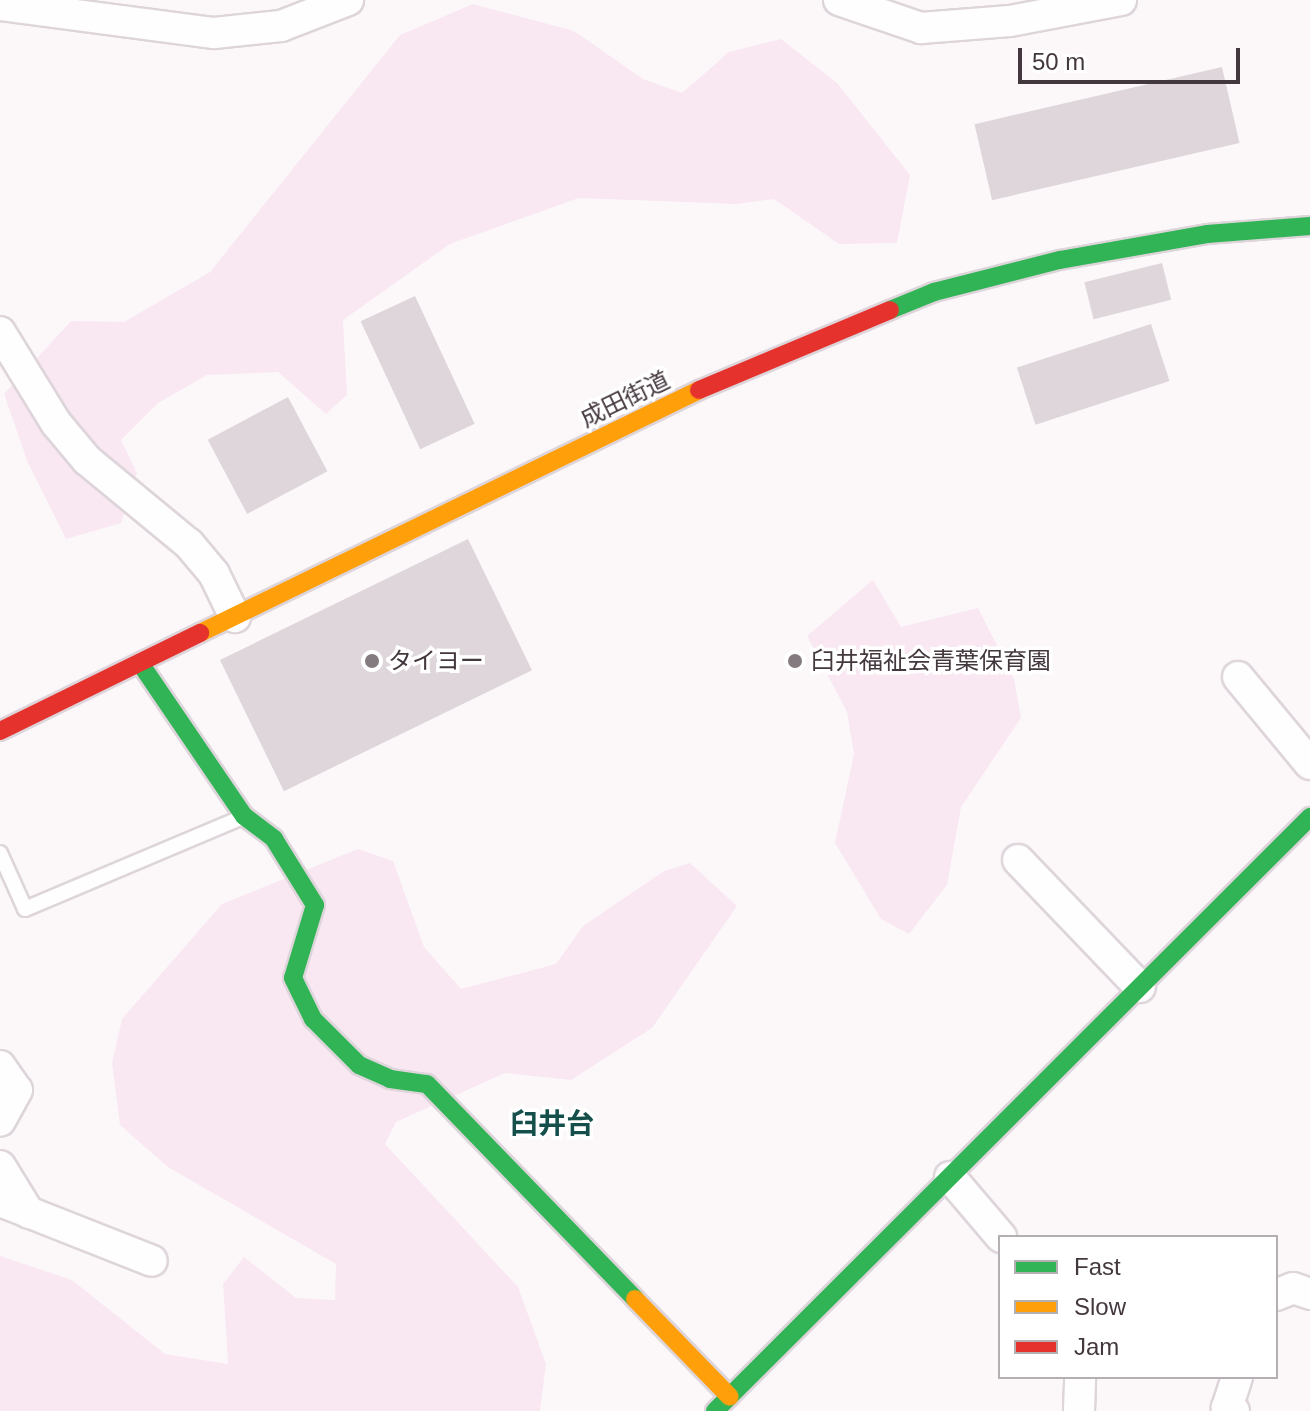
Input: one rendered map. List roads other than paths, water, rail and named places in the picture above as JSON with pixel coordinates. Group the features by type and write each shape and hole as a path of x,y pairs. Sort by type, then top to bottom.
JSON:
{"main road":[{"name":"成田街道","path":"0,731 713,383 934,292 1074,257 1207,234 1310,226"},
{"path":"140,663 244,816 274,839 315,905 293,978 313,1019 359,1065 390,1079 427,1084 730,1397"},
{"path":"715,1411 1310,817"}],"street":[{"path":"0,5 214,33 348,0"},
{"path":"839,0 921,28 1008,10 1121,0"},
{"path":"0,332 56,423 87,460 189,544 214,574 235,617"},
{"path":"1238,677 1310,764"},
{"path":"1018,860 1140,987"},
{"path":"0,1066 17,1090 0,1121"},
{"path":"0,1166 29,1213"},
{"path":"950,1177 999,1235"},
{"path":"0,1201 152,1261"},
{"path":"1278,1294 1293,1288 1310,1294"},
{"path":"1079,1411 1080,1379"},
{"path":"1234,1411 1227,1408 1236,1379"}],"lane":[{"path":"0,853 25,909 244,816"}],"place":[{"name":"タイヨー","path":"372,661"},
{"name":"臼井福祉会青葉保育園","path":"795,661"}],"district":[{"name":"臼井台","path":"552,1124"}]}
